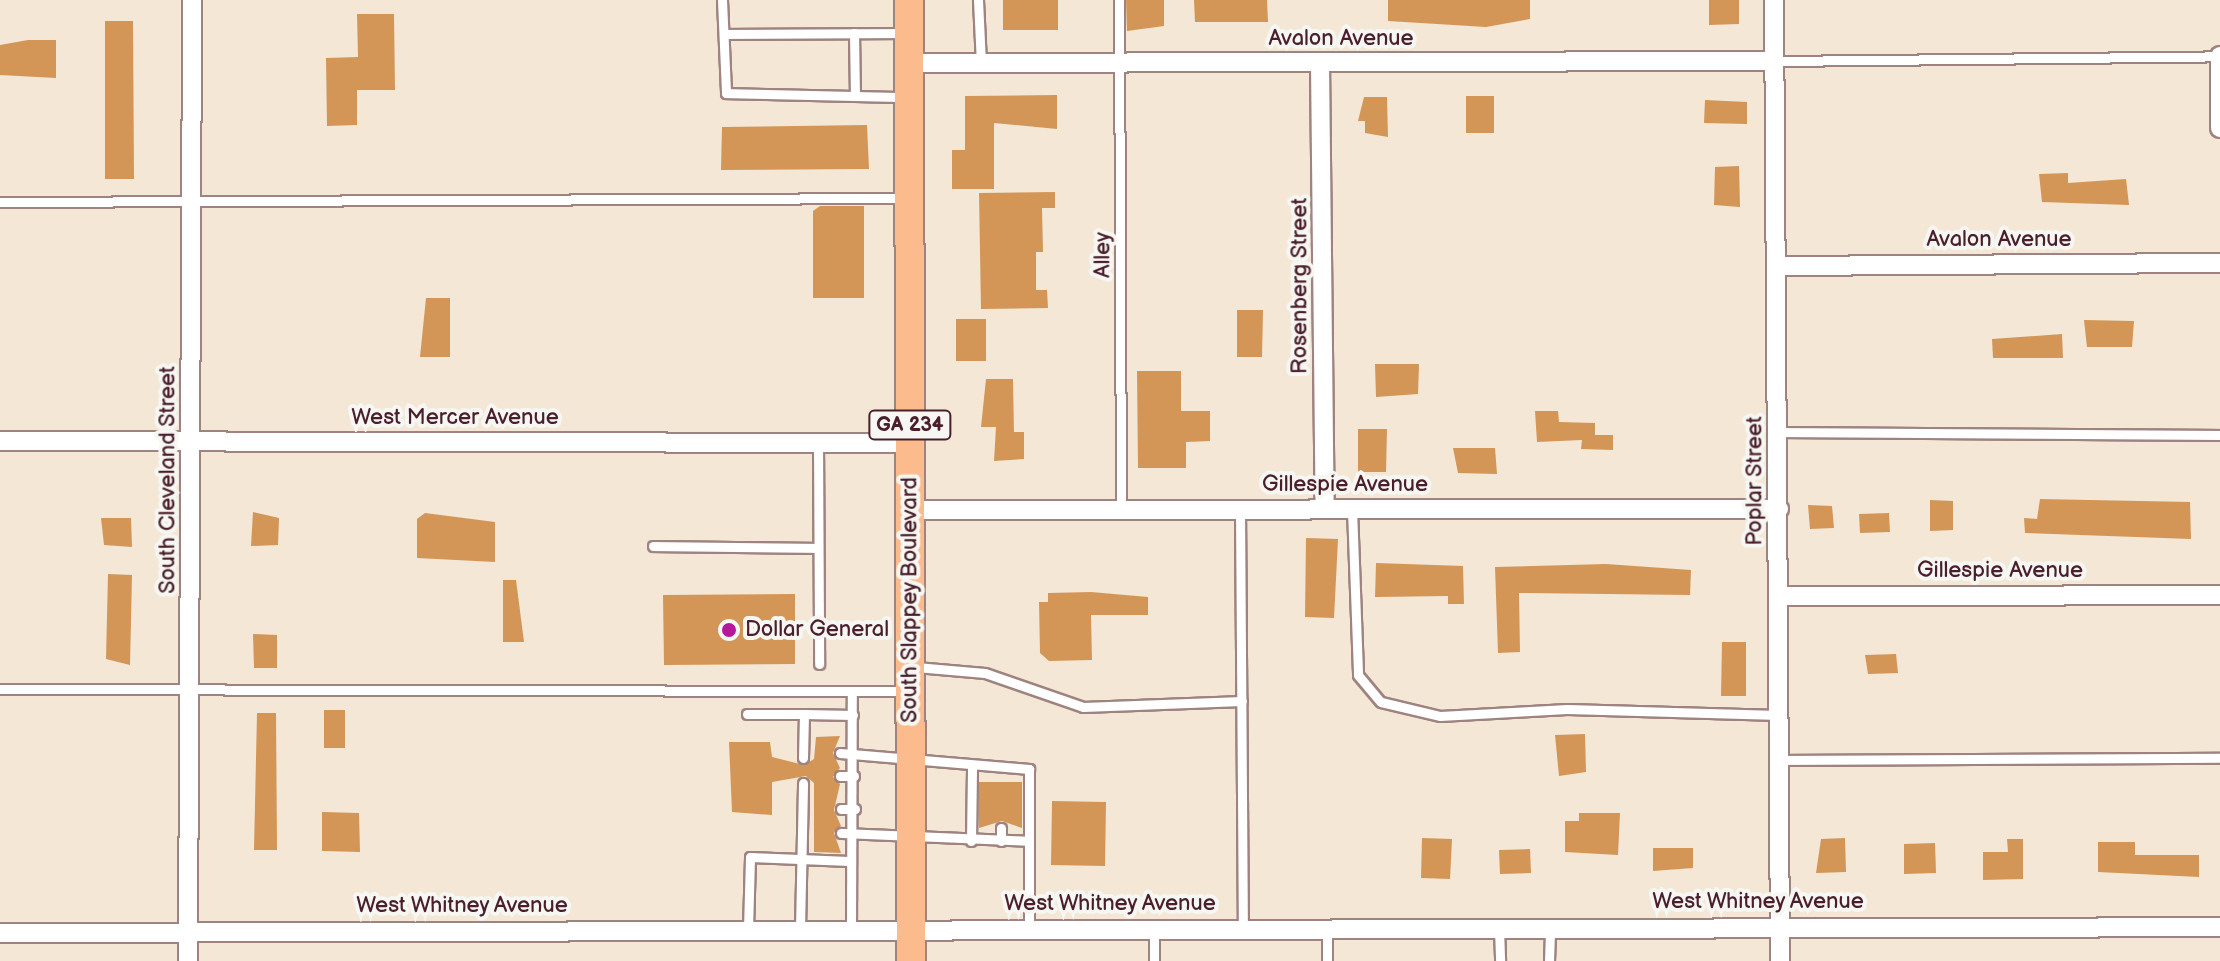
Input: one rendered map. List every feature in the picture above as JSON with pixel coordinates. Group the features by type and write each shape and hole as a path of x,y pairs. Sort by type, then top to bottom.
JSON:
{"main road":[{"name":"South Slappey Boulevard","path":"909,0 911,961"}],"street":[{"name":"South Cleveland Street","path":"188,961 192,0"},
{"name":"Poplar Street","path":"1774,0 1779,266 1780,961"},
{"path":"2220,56 2220,128"},
{"name":"Avalon Avenue","path":"908,63 1775,61"},
{"name":"Rosenberg Street","path":"1320,63 1325,509"},
{"name":"Avalon Avenue","path":"1779,266 2220,263"},
{"name":"West Mercer Avenue","path":"0,441 818,440 910,443"},
{"name":"Gillespie Avenue","path":"910,510 1779,509"},
{"name":"Gillespie Avenue","path":"1779,596 2220,595"},
{"name":"West Whitney Avenue","path":"0,933 911,927 2220,927"}],"lane":[{"path":"722,0 726,93 908,97"},
{"path":"978,0 981,64"},
{"name":"Alley","path":"1119,0 1121,510"},
{"path":"854,33 855,96"},
{"path":"724,34 909,33"},
{"path":"1775,61 2220,56"},
{"path":"0,202 909,198"},
{"path":"1779,432 2220,435"},
{"path":"818,440 819,664"},
{"path":"1240,509 1243,928"},
{"path":"1352,509 1358,675 1381,702 1440,716 1567,709 1779,715"},
{"path":"653,546 818,548"},
{"path":"0,689 852,691 911,679 985,673 1083,707 1242,701"},
{"path":"748,929 750,857 856,861 852,691"},
{"path":"747,714 853,715"},
{"path":"804,714 803,756 814,753"},
{"path":"840,753 911,758 972,768 1029,769 1029,929"},
{"path":"1779,760 2220,758"},
{"path":"971,841 972,768"},
{"path":"1000,769 1000,782"},
{"path":"840,776 854,776"},
{"path":"800,929 803,783"},
{"path":"802,809 814,809"},
{"path":"841,809 855,809"},
{"path":"1001,828 1001,841"},
{"path":"802,832 814,832"},
{"path":"841,833 911,840 1029,841"},
{"path":"849,861 851,928"},
{"path":"1499,926 1500,961"},
{"path":"1549,961 1550,926"},
{"path":"1327,927 1327,961"},
{"path":"1154,928 1154,961"}],"building":[{"path":"1003,0 1058,0 1058,30 1003,30"},
{"path":"1126,0 1164,0 1164,26 1127,31"},
{"path":"1194,0 1267,0 1268,22 1195,22"},
{"path":"1388,0 1530,0 1530,19 1486,27 1388,21"},
{"path":"1709,0 1739,0 1739,24 1709,25"},
{"path":"357,14 394,14 395,90 357,90 357,125 327,126 326,58 358,57"},
{"path":"105,21 133,21 134,179 105,179"},
{"path":"28,40 56,40 56,78 0,75 0,45"},
{"path":"1057,95 1057,129 994,123 994,189 952,189 952,150 965,150 965,96"},
{"path":"1466,96 1494,96 1494,133 1466,133"},
{"path":"1364,97 1387,97 1388,137 1365,133 1365,121 1358,121"},
{"path":"1705,100 1747,102 1747,124 1704,123"},
{"path":"867,125 869,169 721,170 722,127"},
{"path":"1739,166 1740,207 1714,205 1715,167"},
{"path":"2068,173 2068,183 2126,179 2129,205 2042,202 2039,174"},
{"path":"1055,192 1055,208 1042,208 1043,252 1036,252 1036,290 1047,290 1048,308 981,309 979,193"},
{"path":"820,206 864,206 864,298 813,298 813,211"},
{"path":"426,298 450,298 450,357 420,357"},
{"path":"1237,310 1263,310 1262,357 1237,357"},
{"path":"956,319 986,319 986,361 956,361"},
{"path":"2084,320 2134,321 2132,347 2087,347"},
{"path":"2062,334 2063,358 1993,358 1992,339"},
{"path":"1375,364 1419,364 1418,394 1376,397"},
{"path":"1137,371 1181,371 1181,411 1210,411 1210,441 1186,442 1186,468 1138,468"},
{"path":"986,379 1013,379 1014,432 1024,432 1024,459 994,461 996,427 981,427"},
{"path":"1535,411 1558,411 1559,422 1595,423 1595,435 1613,435 1613,450 1581,449 1582,440 1537,442"},
{"path":"1358,429 1387,429 1386,472 1358,472"},
{"path":"1453,448 1495,448 1497,474 1458,473"},
{"path":"2040,499 2190,502 2191,539 2025,533 2024,518 2037,519"},
{"path":"1930,500 1953,501 1953,530 1930,531"},
{"path":"1808,505 1832,506 1834,528 1810,529"},
{"path":"253,512 279,518 278,545 251,546"},
{"path":"425,513 495,522 495,562 417,558 417,519"},
{"path":"1889,513 1890,532 1860,533 1859,514"},
{"path":"101,518 131,518 132,547 104,545"},
{"path":"1306,538 1338,539 1334,618 1305,617"},
{"path":"1376,563 1463,566 1464,604 1448,604 1448,596 1375,597"},
{"path":"1606,564 1691,570 1690,595 1519,593 1520,652 1498,653 1495,567"},
{"path":"108,574 132,575 130,665 106,659"},
{"path":"503,580 516,580 524,642 503,642"},
{"path":"1091,592 1148,597 1148,615 1091,615 1092,660 1049,661 1040,653 1039,602 1048,602 1048,593"},
{"name":"Dollar General","path":"795,594 795,664 664,665 663,595"},
{"path":"253,634 277,635 277,668 254,668"},
{"path":"1722,642 1746,642 1746,696 1721,696"},
{"path":"1896,654 1898,673 1868,674 1865,655"},
{"path":"324,710 345,710 345,748 324,748"},
{"path":"257,713 276,713 277,850 254,850"},
{"path":"1585,734 1586,772 1559,776 1555,735"},
{"path":"840,736 833,753 840,768 833,777 840,784 834,810 841,826 834,833 841,853 814,852 814,783 806,776 772,782 772,815 732,812 729,742 770,742 772,757 804,765 814,759 816,737"},
{"path":"979,782 1022,782 1022,828 1002,821 979,828"},
{"path":"1052,801 1106,802 1105,866 1051,865"},
{"path":"322,812 359,813 360,852 322,851"},
{"path":"1579,813 1620,813 1618,855 1565,852 1565,821 1579,821"},
{"path":"1422,838 1452,839 1450,879 1421,878"},
{"path":"1845,838 1846,872 1816,873 1821,839"},
{"path":"2007,839 2023,839 2023,879 1983,880 1983,852 2008,852"},
{"path":"2098,842 2135,842 2135,855 2199,855 2199,877 2098,872"},
{"path":"1935,843 1936,873 1904,874 1904,844"},
{"path":"1653,848 1693,848 1693,868 1653,871"},
{"path":"1530,849 1531,873 1500,874 1499,850"}],"place":[{"name":"Dollar General","path":"729,630"}]}
